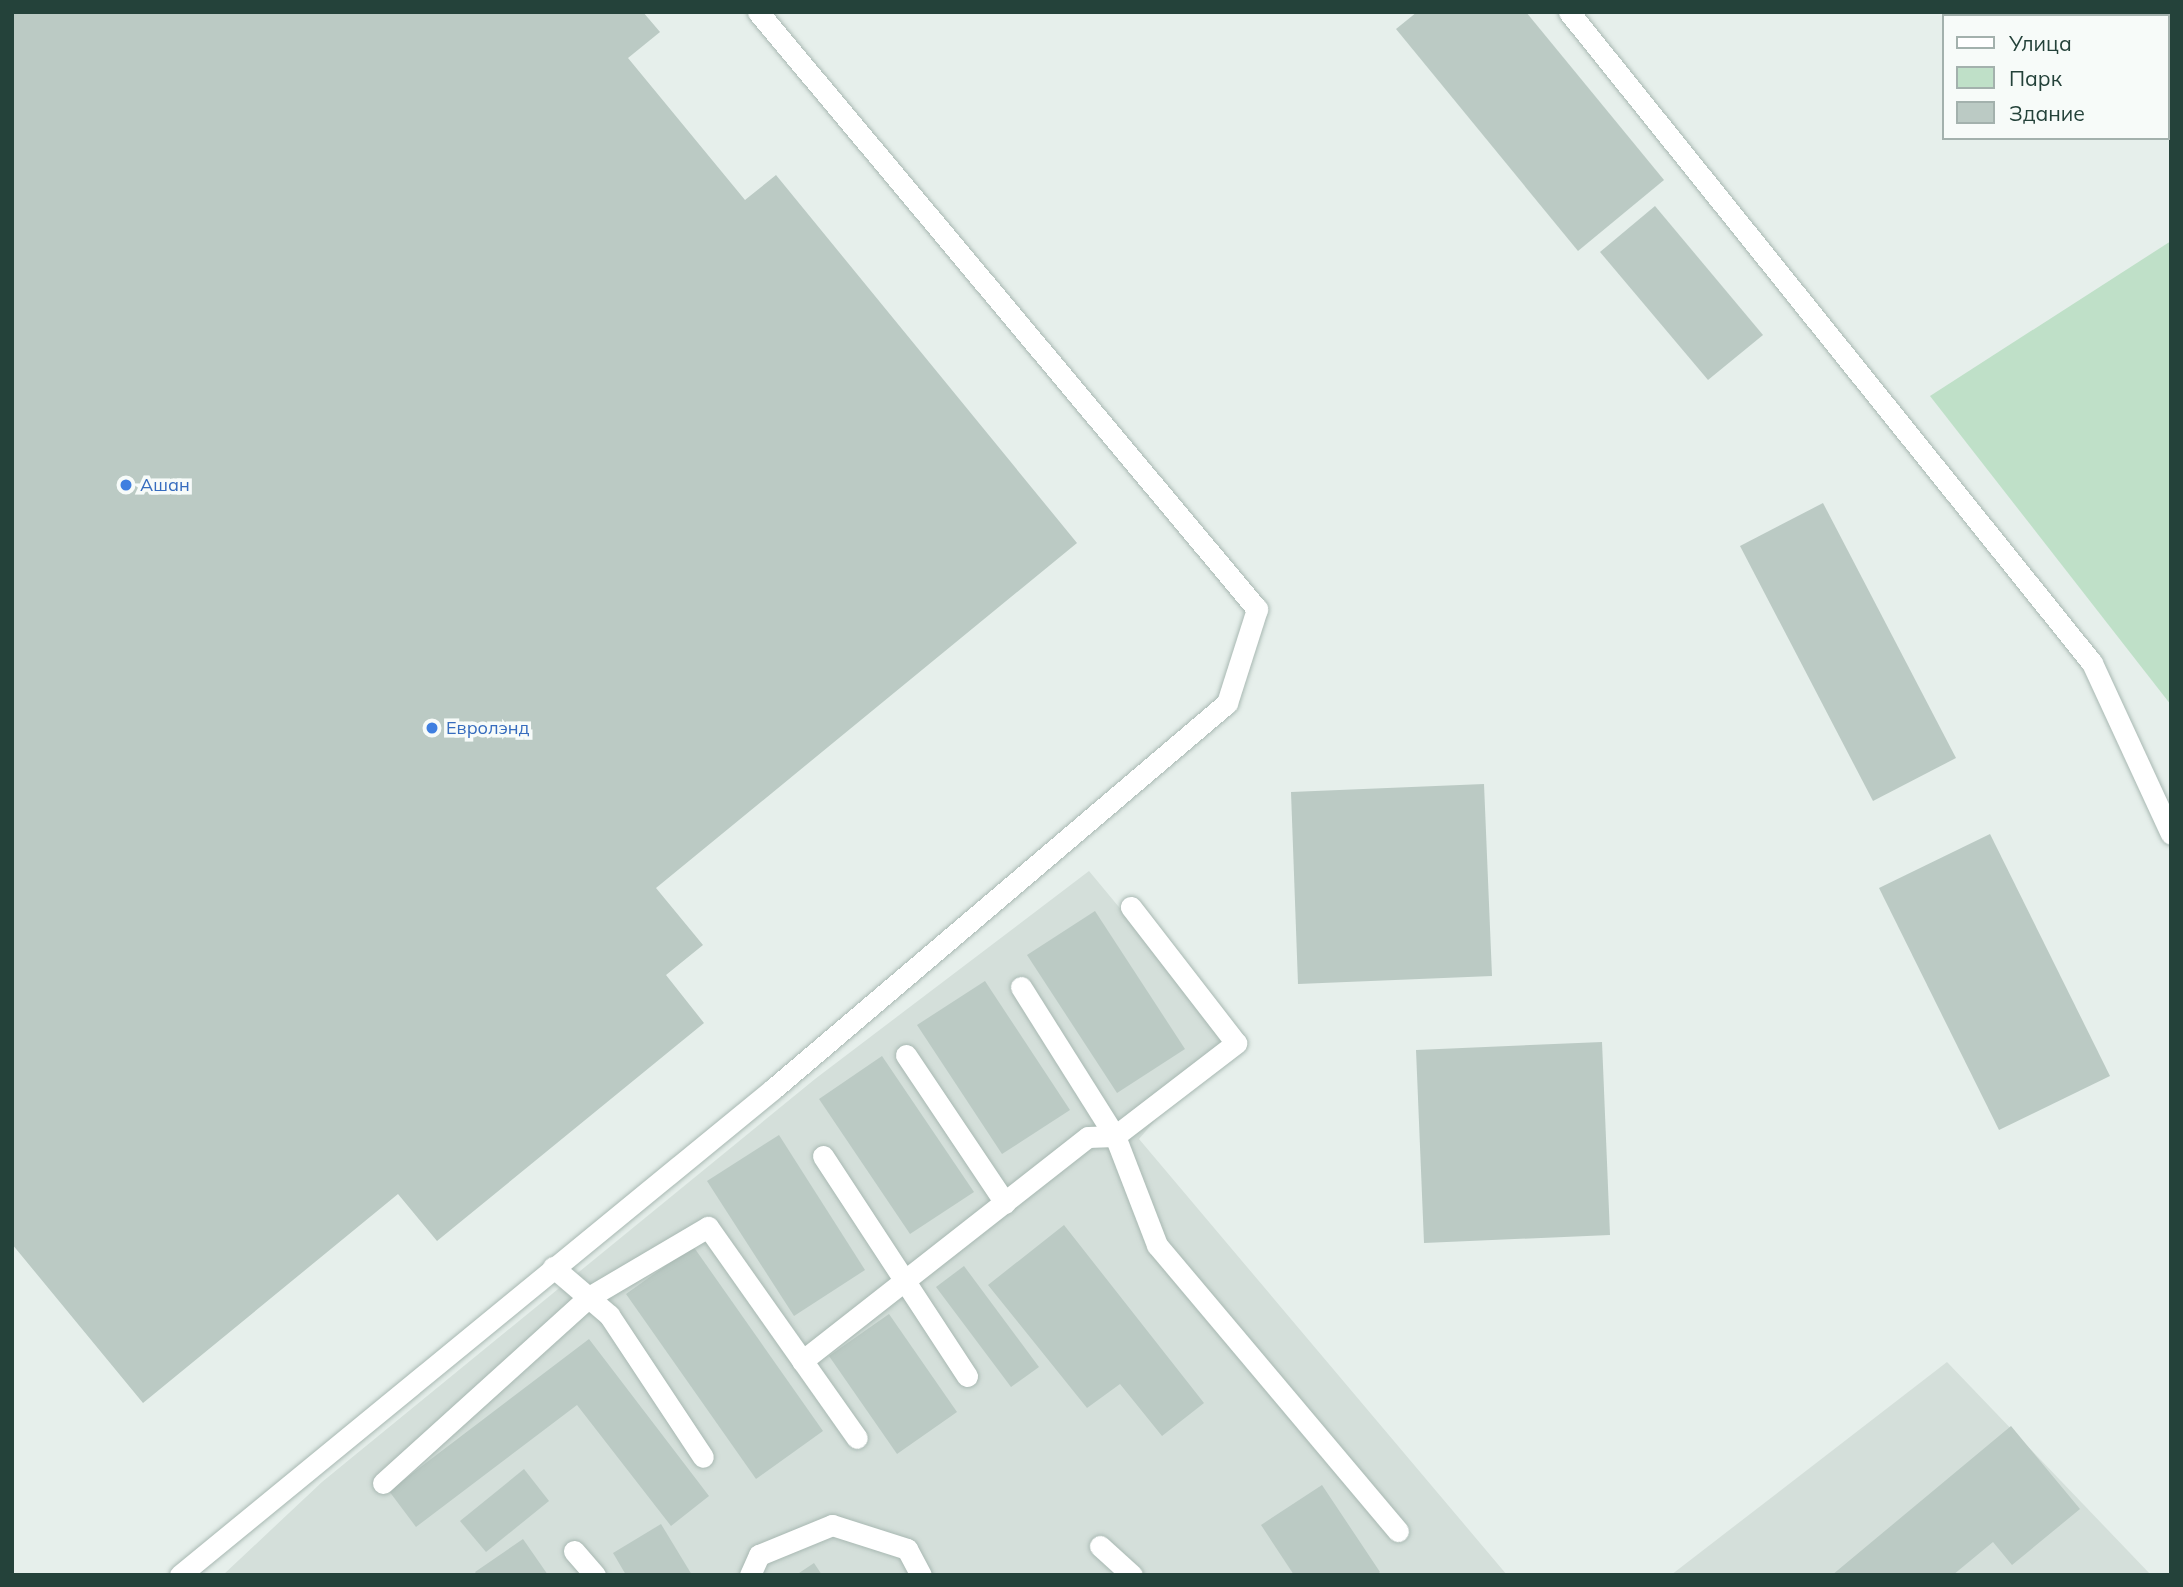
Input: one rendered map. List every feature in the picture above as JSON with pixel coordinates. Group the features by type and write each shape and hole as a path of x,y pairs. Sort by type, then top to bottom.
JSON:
{"lane":[{"path":"180,1575 773,1089 1227,703 1257,609 758,12"},
{"path":"1569,12 2092,663 2171,834"},
{"path":"802,1361 1088,1137 1115,1136 1236,1043 1131,907"},
{"path":"1021,987 1115,1136 1157,1245 1398,1531"},
{"path":"906,1055 1005,1203"},
{"path":"823,1156 967,1376"},
{"path":"383,1483 589,1297 708,1227 857,1438"},
{"path":"553,1268 609,1315 703,1457"},
{"path":"750,1575 760,1555 832,1525 907,1549 921,1575"},
{"path":"1100,1546 1132,1575"},
{"path":"574,1551 595,1575"}],"shaded area":[{"path":"1089,871 1227,1037 1139,1139 1507,1575 223,1575 322,1482 815,1079"},
{"path":"1947,1362 2151,1575 1671,1575"}],"green space":[{"path":"2171,241 2171,705 1930,396"}],"building":[{"name":"Евролэнд","path":"12,12 643,12 660,32 628,58 745,200 776,175 1077,543 656,888 703,945 666,975 704,1023 437,1241 398,1194 143,1403 12,1244"},
{"path":"1417,12 1526,12 1664,180 1578,251 1396,29"},
{"path":"1655,206 1763,335 1708,380 1600,252"},
{"path":"1823,503 1956,758 1873,801 1740,546"},
{"path":"1484,784 1492,976 1298,984 1291,792"},
{"path":"1990,834 2110,1076 1999,1130 1879,888"},
{"path":"1095,911 1185,1049 1117,1093 1027,955"},
{"path":"985,981 1070,1110 1002,1154 917,1025"},
{"path":"1602,1042 1610,1235 1424,1243 1416,1050"},
{"path":"882,1056 974,1192 910,1234 819,1099"},
{"path":"779,1135 865,1270 794,1316 707,1181"},
{"path":"1064,1225 1204,1403 1162,1436 1120,1384 1087,1408 988,1285"},
{"path":"693,1246 823,1431 756,1479 626,1294"},
{"path":"964,1266 1039,1367 1011,1387 936,1287"},
{"path":"889,1314 957,1412 897,1454 829,1356"},
{"path":"589,1339 709,1496 671,1526 577,1405 416,1527 389,1491"},
{"path":"2011,1426 2080,1509 2012,1565 1993,1542 1953,1575 1832,1575"},
{"path":"524,1469 549,1501 486,1552 460,1521"},
{"path":"1322,1485 1380,1572 1377,1575 1294,1575 1261,1525"},
{"path":"661,1524 692,1575 626,1575 613,1553"},
{"path":"523,1539 548,1575 477,1575 475,1572"},
{"path":"814,1563 822,1575 796,1575"}],"place":[{"name":"Ашан","path":"126,485"},
{"name":"Евролэнд","path":"432,728"}]}
